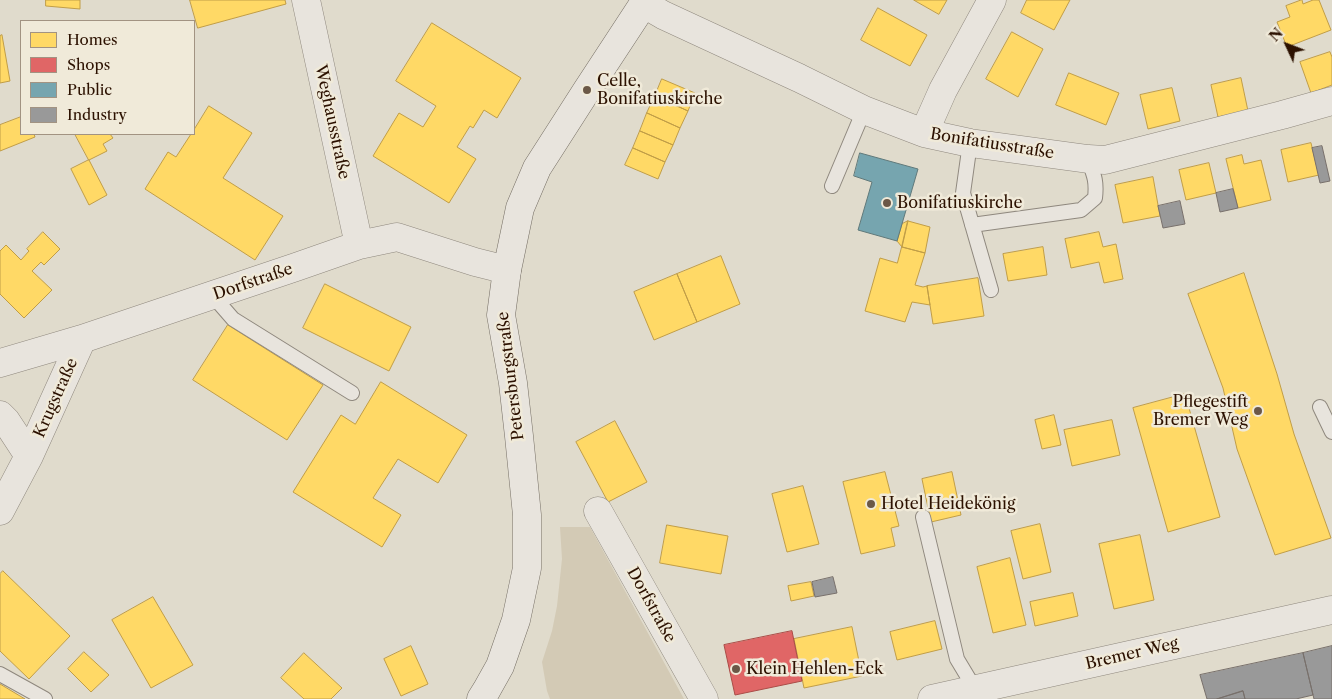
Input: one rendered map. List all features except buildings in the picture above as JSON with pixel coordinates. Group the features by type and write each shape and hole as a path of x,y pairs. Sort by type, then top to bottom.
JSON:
{"street":[{"name":"Weghausstraße","path":"306,0 359,244"},
{"path":"924,133 943,90 992,0"},
{"name":"Bonifatiusstraße","path":"645,2 663,15 864,110 924,133 970,142 1105,160 1332,101"},
{"name":"Petersburgstraße","path":"487,696 513,629 527,568 527,515 520,446 513,383 501,315 506,270 520,208 537,168 645,2"},
{"name":"Dorfstraße","path":"0,363 82,339 213,296 359,244 397,237 506,270"},
{"name":"Krugstraße","path":"0,511 29,456 82,339"},
{"name":"Krugstraße","path":"0,415 29,456"},
{"name":"Dorfstraße","path":"598,511 704,699"},
{"name":"Bremer Weg","path":"932,699 1332,610"}],"lane":[{"path":"832,186 864,110"},
{"path":"970,142 963,193 991,290"},
{"path":"972,225 1081,210 1094,198 1096,185 1088,158"},
{"path":"213,296 234,319 352,393"},
{"path":"1320,407 1332,432"},
{"path":"924,517 957,659 975,689"},
{"path":"0,674 45,699"}],"shaded area":[{"path":"560,527 590,527 684,699 550,699 542,662 552,631 557,606 562,559"}],"place":[{"name":"Celle, Bonifatiuskirche","path":"587,90"},
{"name":"Bonifatiuskirche","path":"887,203"},
{"name":"Pflegestift Bremer Weg","path":"1258,411"},
{"name":"Hotel Heidekönig","path":"871,504"},
{"name":"Klein Hehlen-Eck","path":"736,669"}]}
